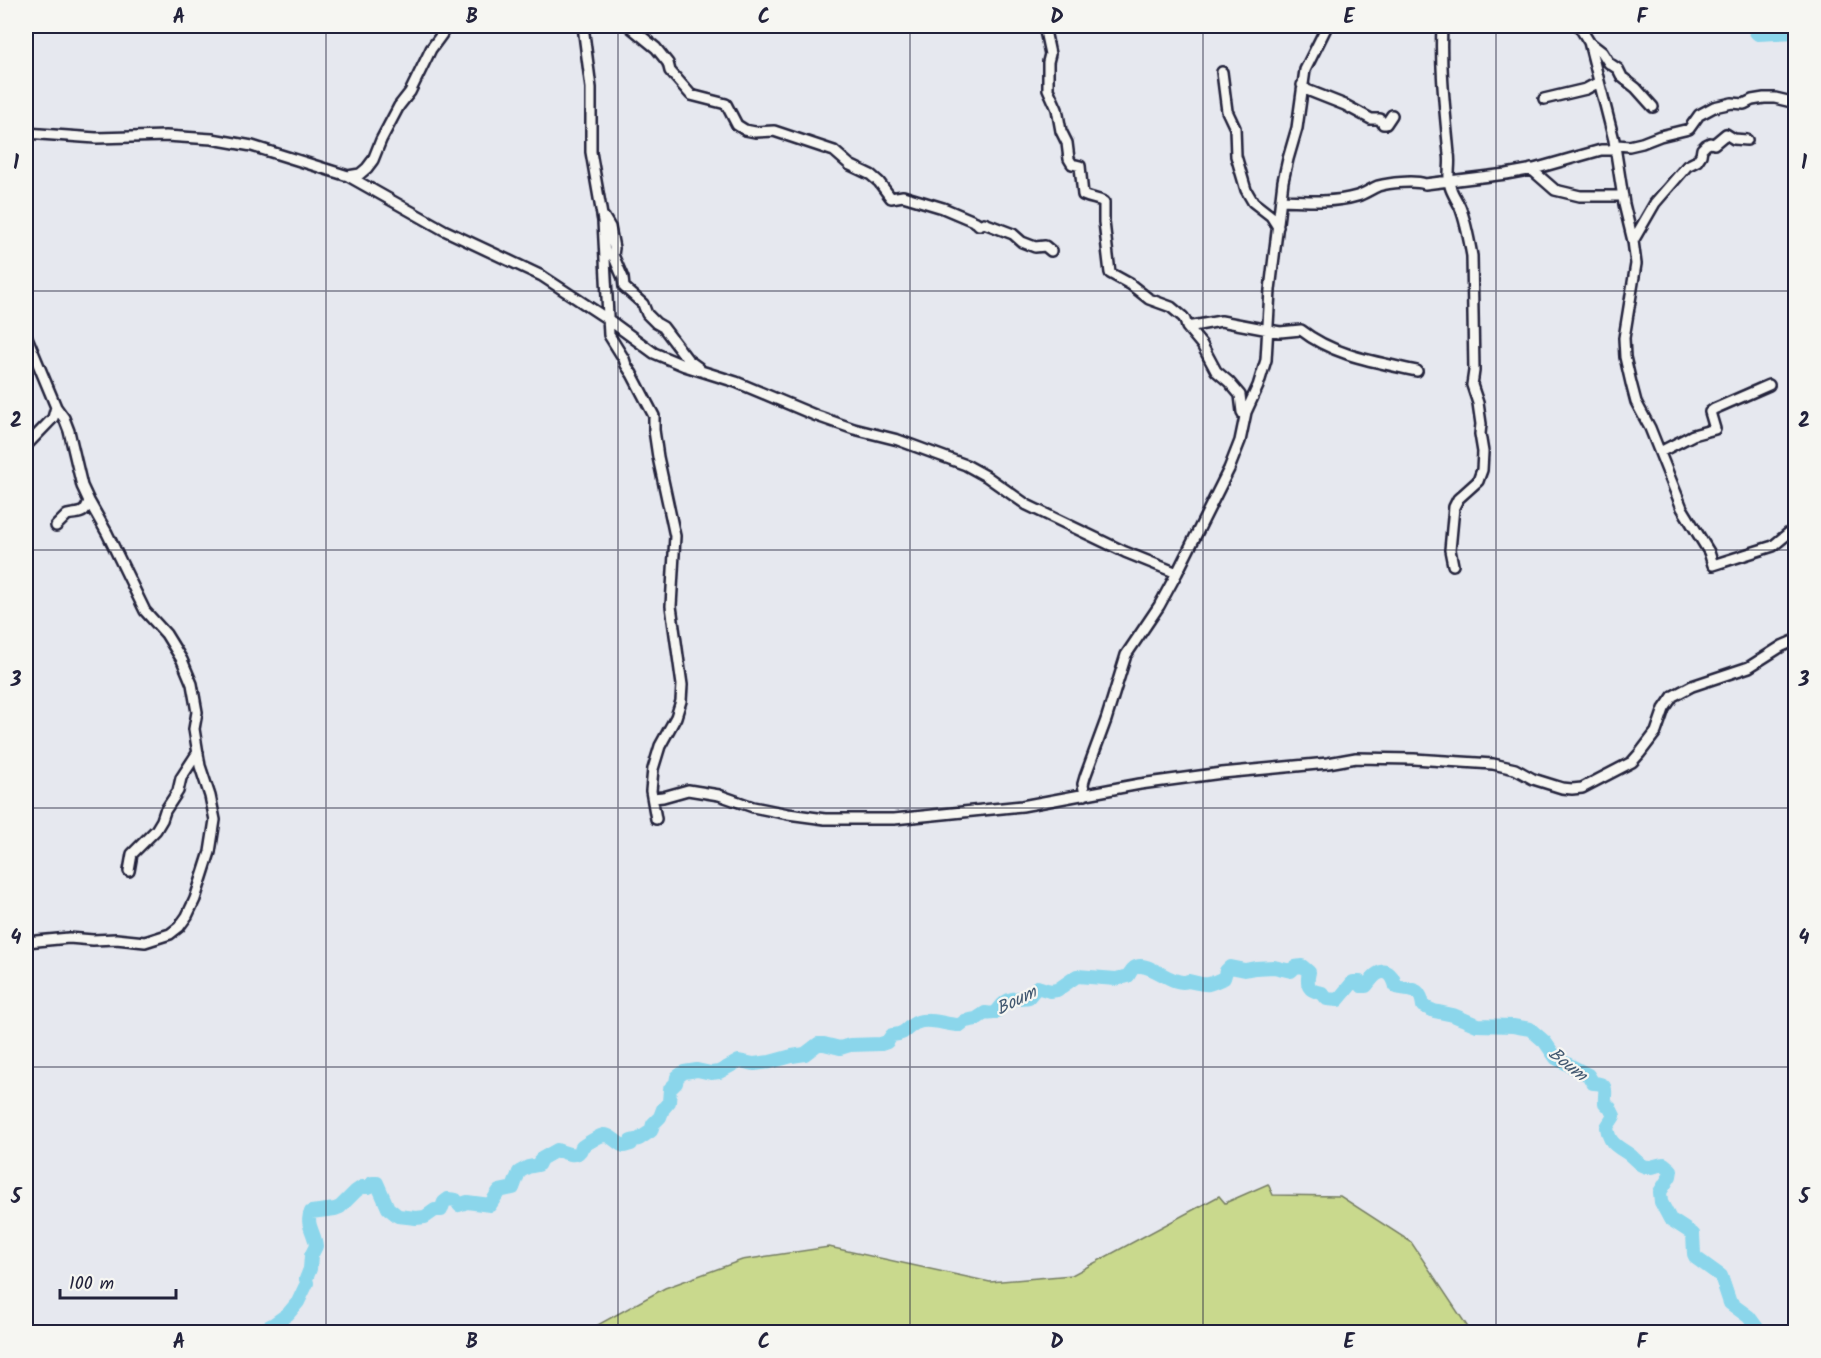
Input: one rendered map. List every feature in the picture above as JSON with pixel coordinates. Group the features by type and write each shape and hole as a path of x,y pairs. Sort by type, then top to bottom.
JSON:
{"street":[{"path":"348,176 362,172 373,160 399,106 410,92 445,26"},
{"path":"583,26 591,88 591,152 602,215 609,335 654,416 658,457 675,537 671,606 682,685 681,701 676,717 660,746 654,769 651,791 656,819"},
{"path":"629,26 656,48 668,63 670,71 691,95 726,104 737,125 745,130 774,131 819,145 834,151 850,165 871,175 891,198 903,196 943,208 979,225 984,223 1013,234 1022,242 1035,248 1045,246 1051,250"},
{"path":"1044,26 1050,54 1048,89 1057,109 1069,159 1072,164 1080,166 1083,195 1104,202 1110,273 1130,284 1149,299 1171,308 1185,320 1187,327 1202,345 1216,371 1240,395 1242,412 1245,417"},
{"path":"1085,795 1083,784 1085,777 1126,655 1159,606 1229,469 1240,441 1245,417 1258,386 1266,360 1270,290 1281,200 1288,159 1297,128 1305,70 1328,26"},
{"path":"1442,26 1443,102 1450,157 1449,181 1460,206 1470,240 1474,371 1472,385 1478,403 1483,452 1482,470 1478,481 1458,499 1454,507 1450,550 1453,565"},
{"path":"1579,26 1589,42 1615,146 1633,241 1636,264 1624,338 1625,357 1636,402 1650,428 1682,508 1709,552 1713,565 1773,546 1796,527"},
{"path":"1589,42 1602,52 1609,63 1618,69 1622,76 1653,107"},
{"path":"1222,72 1227,111 1235,128 1236,156 1246,190 1253,202 1270,216 1278,227"},
{"path":"1544,99 1586,89 1599,82"},
{"path":"1302,86 1371,119 1380,119 1383,124 1386,124 1392,115"},
{"path":"1281,200 1343,198 1356,196 1384,185 1474,179 1531,169 1601,150 1608,151 1617,145 1629,146 1689,129 1700,115 1714,107 1774,98 1796,104"},
{"path":"26,133 96,138 166,136 212,139 252,146 348,176 444,230 542,276 654,353 685,366 736,382 817,416 854,429 898,440 966,465 1028,505 1125,552 1177,573"},
{"path":"1633,241 1655,202 1687,166 1697,161 1706,145 1714,144 1726,134 1734,139 1747,140"},
{"path":"1531,169 1555,190 1580,196 1623,196"},
{"path":"362,172 367,187"},
{"path":"602,215 610,226 613,255 623,278 624,287 643,304 647,314 663,327 688,360 709,374"},
{"path":"1187,327 1221,321 1280,332 1301,330 1333,349 1364,359 1417,371"},
{"path":"26,335 56,407 69,431 82,486 89,501 107,532 145,611 166,634 182,660 192,684 197,712 194,729 200,766 215,820 210,852 200,885 187,916 170,934 146,942 69,938 26,942"},
{"path":"1660,453 1688,437 1716,429 1710,412 1769,385"},
{"path":"26,446 53,418 56,407"},
{"path":"56,526 67,515 77,515 82,512 89,501"},
{"path":"653,798 688,790 718,795 753,807 788,814 825,819 894,819 1022,806 1101,790 1356,758 1493,764 1515,769 1533,779 1562,788 1582,788 1632,762 1656,732 1664,709 1673,696 1692,686 1749,667 1796,640"},
{"path":"129,870 132,854 156,830 178,790 181,778 198,752"}],"green space":[{"path":"1268,1184 1273,1195 1340,1196 1411,1242 1471,1332 589,1332 594,1327 665,1288 742,1260 829,1247 990,1282 1072,1275 1219,1196 1225,1203"}],"waterway":[{"path":"1756,26 1758,34 1796,32"},
{"name":"Boum","path":"249,1332 274,1324 288,1314 298,1302 307,1283 311,1256 316,1246 309,1221 311,1212 340,1207 362,1187 369,1187 372,1183 377,1183 388,1208 398,1216 425,1217 435,1210 441,1210 448,1199 456,1200 459,1205 467,1202 490,1205 499,1191 513,1188 519,1172 538,1165 541,1159 557,1150 575,1154 583,1146 603,1135 609,1136 624,1146 651,1131 653,1124 669,1102 670,1089 676,1083 677,1077 684,1072 697,1070 719,1072 739,1061 754,1064 770,1062 805,1054 818,1044 840,1048 850,1045 881,1044 887,1042 892,1035 902,1033 917,1022 932,1021 960,1025 985,1013 996,1012 1009,1000 1029,997 1037,987 1050,991 1057,990 1077,976 1116,979 1128,976 1133,969 1139,966 1175,981 1206,984 1224,978 1230,967 1245,970 1274,967 1291,971 1295,967 1302,966 1309,972 1308,984 1311,989 1322,993 1327,999 1338,1000 1353,982 1360,982 1362,986 1366,986 1375,975 1384,972 1392,977 1396,987 1417,992 1422,999 1423,1006 1434,1011 1453,1015 1477,1025 1530,1029 1545,1042 1556,1058 1588,1075 1593,1083 1604,1086 1605,1103 1614,1116 1607,1127 1614,1144 1643,1166 1652,1167 1664,1164 1671,1170 1660,1192 1661,1202 1670,1219 1693,1234 1696,1258 1721,1276 1730,1303 1749,1317 1760,1332"}]}
